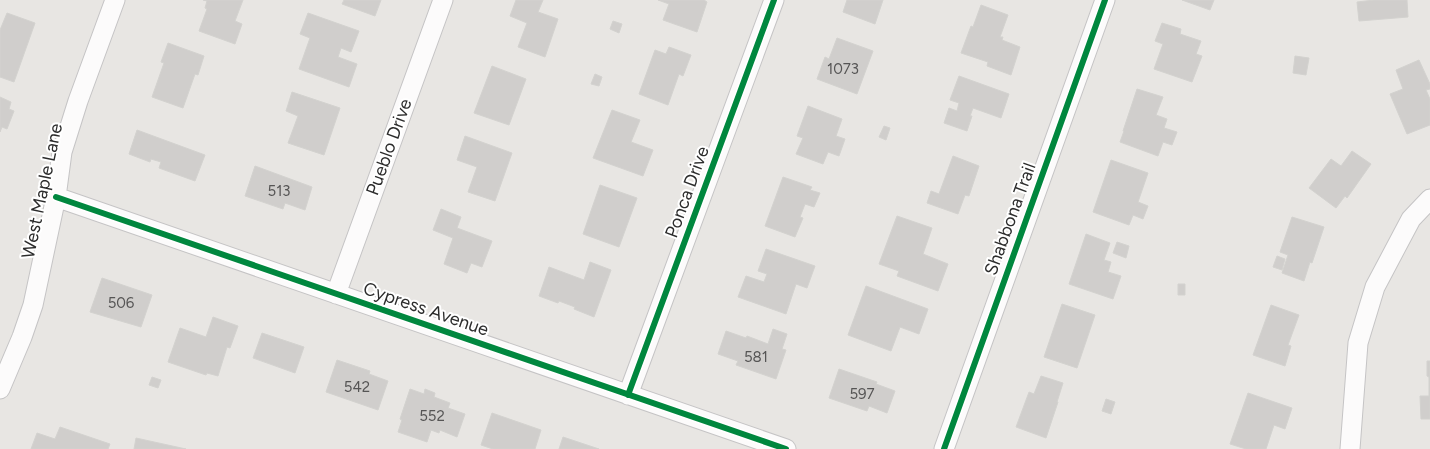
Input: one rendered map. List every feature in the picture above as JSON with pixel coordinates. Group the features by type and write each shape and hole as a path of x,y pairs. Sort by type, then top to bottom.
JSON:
{"street":[{"name":"West Maple Lane","path":"0,389 33,305 56,197 62,152 78,101 115,0"},
{"name":"Pueblo Drive","path":"336,294 442,0"},
{"name":"Ponca Drive","path":"628,395 774,0"},
{"name":"Shabbona Trail","path":"944,449 1105,0"},
{"name":"Cypress Avenue","path":"56,197 786,449"},
{"path":"1350,449 1358,343 1375,287 1411,219 1430,199"}],"building":[{"path":"203,0 243,0 235,21 242,24 235,44 199,31 207,9 205,8 207,1"},
{"path":"344,0 381,0 375,16 342,4"},
{"path":"516,0 543,0 538,12 558,19 545,57 518,47 527,23 510,16"},
{"path":"658,0 704,0 707,2 697,32 663,20 669,4"},
{"path":"847,0 883,0 875,24 843,12"},
{"path":"1182,0 1214,0 1210,10"},
{"path":"1407,0 1408,17 1359,21 1357,2"},
{"path":"981,5 1008,15 1000,37 1003,37 1002,40 1020,47 1011,75 987,66 988,62 961,53"},
{"path":"7,13 35,23 14,82 0,77 0,30"},
{"path":"308,13 359,31 351,52 341,48 338,57 357,64 349,87 299,69 310,38 300,34"},
{"path":"613,21 622,24 619,33 610,29"},
{"path":"1162,23 1181,29 1180,34 1201,41 1196,54 1202,56 1192,82 1154,69 1163,44 1155,41"},
{"path":"837,38 873,51 857,94 817,79 825,57 829,59"},
{"path":"168,43 204,56 198,75 195,74 183,108 152,97 164,63 161,62"},
{"path":"669,47 691,55 683,76 679,74 668,105 639,94 655,50 666,54"},
{"path":"1295,56 1309,58 1306,75 1293,73"},
{"path":"1419,60 1430,84 1430,89 1426,90 1430,99 1430,125 1407,134 1390,94 1403,89 1396,70"},
{"path":"492,66 526,79 509,125 474,113"},
{"path":"595,74 602,77 599,86 591,84"},
{"path":"959,76 1009,94 1001,118 973,108 967,131 944,123 949,108 957,111 959,103 950,100"},
{"path":"1137,89 1163,97 1156,115 1167,119 1164,128 1177,132 1172,145 1163,142 1158,156 1120,142"},
{"path":"292,92 340,108 324,155 288,143 298,116 286,111"},
{"path":"0,97 11,102 9,109 14,111 7,129 2,127 0,132"},
{"path":"808,106 842,119 836,136 845,139 839,156 828,152 823,164 796,154 803,138 797,136"},
{"path":"612,110 640,120 631,142 653,150 643,176 593,158"},
{"path":"884,126 890,128 886,140 879,137"},
{"path":"137,130 205,155 195,181 159,168 161,162 151,159 150,162 129,154"},
{"path":"465,136 512,153 495,201 468,192 477,167 457,160"},
{"path":"1352,151 1371,164 1347,198 1345,196 1336,208 1309,188 1331,159 1341,166"},
{"path":"953,156 979,166 969,196 965,195 958,214 927,203 931,191 939,194"},
{"path":"1111,160 1148,173 1138,202 1148,206 1143,219 1133,215 1129,225 1093,212"},
{"path":"255,166 312,187 305,210 285,203 283,209 245,196"},
{"path":"783,177 812,187 810,190 820,193 814,207 805,204 800,217 803,218 795,237 765,226"},
{"path":"600,185 637,198 619,247 583,234"},
{"path":"441,209 461,217 457,228 492,241 482,267 471,263 467,273 444,264 453,238 433,230"},
{"path":"897,216 932,228 923,254 948,264 938,291 897,276 899,271 879,264"},
{"path":"1292,217 1324,227 1304,281 1282,273 1288,255 1280,252"},
{"path":"1086,234 1110,243 1104,260 1111,262 1108,272 1121,276 1113,299 1069,284"},
{"path":"1117,242 1129,246 1126,258 1113,253"},
{"path":"766,249 815,266 807,288 796,284 786,314 738,297 746,276 764,282 767,274 758,271"},
{"path":"1277,256 1285,259 1282,270 1273,267"},
{"path":"590,262 611,270 594,317 574,309 575,307 539,296 549,267 584,280"},
{"path":"102,278 152,295 141,327 90,312"},
{"path":"1178,284 1185,284 1185,295 1178,295"},
{"path":"866,286 928,309 919,334 900,327 891,351 848,335"},
{"path":"1062,304 1095,315 1077,368 1044,357"},
{"path":"1271,305 1299,315 1288,345 1291,346 1285,366 1253,355"},
{"path":"213,317 238,326 230,348 227,347 218,376 207,373 206,375 168,362 180,328 206,337"},
{"path":"773,329 787,334 782,349 786,350 776,379 736,365 738,361 718,354 726,331 768,344"},
{"path":"262,333 304,347 295,373 253,358"},
{"path":"337,360 370,371 369,374 388,381 378,410 326,392"},
{"path":"1427,361 1430,361 1430,419 1421,419 1420,396 1429,396"},
{"path":"839,369 877,382 876,384 895,391 887,413 869,406 867,411 829,398"},
{"path":"1041,376 1063,383 1046,438 1016,427 1029,392 1034,394"},
{"path":"152,377 161,380 158,388 149,385"},
{"path":"410,389 424,394 425,389 435,393 434,397 450,403 448,408 465,414 457,437 440,430 439,433 431,430 427,442 398,432 402,420 400,419"},
{"path":"1248,393 1292,408 1285,429 1274,425 1266,449 1246,449 1230,444"},
{"path":"1106,399 1115,402 1111,414 1102,411"},
{"path":"492,413 541,430 535,449 493,449 481,445"},
{"path":"60,427 110,444 108,449 31,449 37,433 55,439"},
{"path":"563,437 599,449 559,449"},
{"path":"136,438 186,449 134,449"}],"cycle path":[{"path":"628,395 774,0"},
{"path":"944,449 1105,0"},
{"path":"56,197 786,449"}]}
